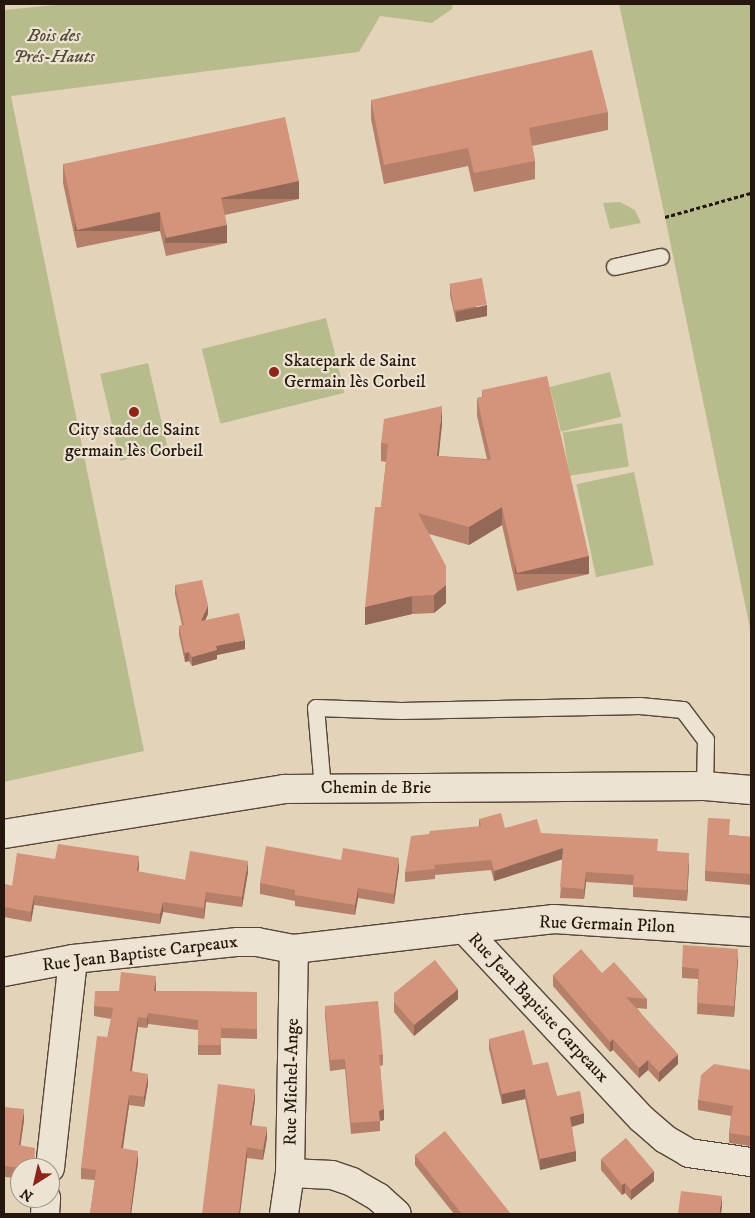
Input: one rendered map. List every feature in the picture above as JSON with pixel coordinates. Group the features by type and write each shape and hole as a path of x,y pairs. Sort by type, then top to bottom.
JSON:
{"street":[{"name":"Chemin de Brie","path":"4,834 284,789 705,786 751,790"},
{"name":"Rue Germain Pilon","path":"464,929 554,919 751,932"},
{"name":"Rue Jean Baptiste Carpeaux","path":"4,972 73,958 238,942 257,942 294,949 464,929 642,1119 665,1139 689,1153 751,1162"},
{"name":"Rue Michel-Ange","path":"284,1214 290,1173 294,949"},
{"path":"51,1158 73,958"},
{"path":"290,1173 332,1176 352,1182 378,1197 397,1214"}],"lane":[{"path":"615,267 661,256"},
{"path":"323,789 316,708 401,711 640,706 683,710 706,740 705,786"}],"path":[{"path":"666,217 751,193"}],"green space":[{"name":"Bois des Prés-Hauts","path":"65,4 453,4 452,9 432,23 380,16 359,52 11,96 144,751 4,782 4,10"},
{"path":"619,4 751,4 751,633 665,217"},
{"path":"620,202 635,210 641,223 610,229 603,203"},
{"name":"Skatepark de Saint Germain lès Corbeil","path":"326,318 345,393 220,424 202,349"},
{"name":"City stade de Saint germain lès Corbeil","path":"148,363 168,450 120,461 100,374"},
{"path":"610,372 621,417 561,432 550,387"},
{"path":"622,423 629,466 570,476 563,432"},
{"path":"634,472 654,565 596,577 576,484"}],"building":[{"path":"592,50 608,112 529,128 535,161 474,173 468,148 384,165 371,100"},
{"path":"285,117 299,181 221,198 227,225 166,238 160,212 77,230 63,164"},
{"path":"482,278 487,305 454,310 450,284"},
{"path":"547,376 589,556 517,573 502,507 469,527 418,513 446,566 446,585 434,595 412,596 365,607 375,507 381,507 388,444 381,443 384,419 442,406 437,456 491,460 477,398 483,397 482,390"},
{"path":"202,580 208,605 201,621 239,613 245,640 216,646 217,650 192,657 189,652 185,653 179,626 184,625 175,585"},
{"path":"501,813 505,828 537,819 541,833 658,839 657,851 689,853 687,890 633,887 634,875 586,872 584,889 560,887 563,848 494,871 491,860 434,865 435,869 405,872 411,836 429,834 430,831 481,826 479,819"},
{"path":"708,818 730,819 729,835 751,837 751,874 705,871"},
{"path":"58,844 139,856 137,871 185,880 190,851 248,861 242,897 206,892 204,908 163,902 160,914 34,895 31,912 4,907 4,884 12,886 17,853 55,859"},
{"path":"266,846 341,860 343,848 399,858 394,894 358,888 355,905 295,895 295,890 260,883"},
{"path":"683,945 738,949 734,1006 697,1003 699,969 682,967"},
{"path":"581,949 602,973 614,962 647,999 626,997 678,1054 659,1072 648,1060 639,1068 613,1039 610,1042 553,975"},
{"path":"435,960 458,989 414,1025 394,1002 394,993"},
{"path":"121,972 156,976 154,991 257,992 257,1029 221,1028 221,1045 198,1045 198,1020 148,1013 147,1018 138,1017 130,1071 148,1074 144,1097 129,1095 121,1148 138,1151 130,1214 90,1214 96,1170 81,1168 97,1036 108,1037 113,1008 94,1006 95,991 119,991"},
{"path":"378,1001 383,1055 379,1055 384,1109 379,1111 380,1121 351,1123 345,1059 330,1060 325,1006"},
{"path":"524,1030 533,1065 548,1062 557,1096 580,1091 584,1113 570,1117 576,1151 540,1159 525,1089 502,1094 489,1039"},
{"path":"714,1064 751,1070 750,1136 729,1133 733,1106 698,1100 701,1075"},
{"path":"218,1084 255,1089 250,1125 267,1127 263,1150 247,1147 239,1213 247,1214 202,1214"},
{"path":"4,1107 24,1109 19,1145 35,1148 34,1158 10,1158 10,1167 4,1166"},
{"path":"445,1131 511,1214 462,1214 415,1155"},
{"path":"626,1138 654,1171 631,1190 625,1183 622,1185 601,1159"},
{"path":"681,1191 722,1196 719,1214 678,1214"}],"place":[{"name":"Skatepark de Saint Germain lès Corbeil","path":"274,372"},
{"name":"City stade de Saint germain lès Corbeil","path":"134,412"}]}
